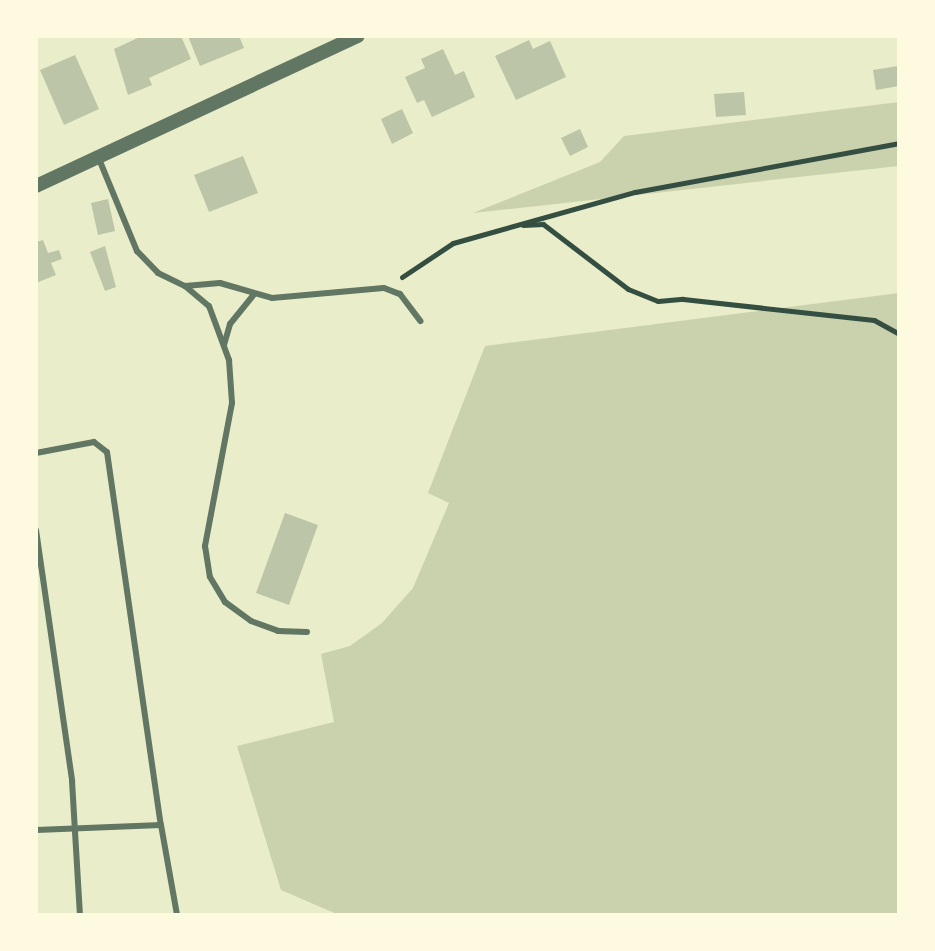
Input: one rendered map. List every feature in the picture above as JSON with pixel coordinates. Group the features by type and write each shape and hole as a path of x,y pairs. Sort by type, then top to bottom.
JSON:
{"street":[{"path":"36,186 358,36"}],"lane":[{"path":"98,159 137,251 158,273 185,286 209,306 224,345 234,383 209,508 205,546 210,577 225,602 251,621 278,631 307,632"},
{"path":"185,286 220,283 272,298 384,288 400,294 420,321"},
{"path":"224,345 230,324 254,294"},
{"path":"36,453 94,442 107,452 177,915"},
{"path":"36,530 76,829 80,915"},
{"path":"36,830 161,825"}],"path":[{"path":"384,288 453,243 514,225 635,192 899,143"},
{"path":"514,225 543,224 628,289 658,301 683,299 874,320 899,334"}],"green space":[{"path":"899,102 899,166 473,213 600,162 624,136"},
{"path":"899,293 899,915 339,915 281,890 237,746 334,722 321,654 350,646 382,623 413,588 449,503 428,493 485,346"}],"building":[{"path":"142,36 181,36 191,59 149,78 152,85 128,95 114,49"},
{"path":"188,36 239,36 244,48 200,66"},
{"path":"529,40 533,49 550,41 566,77 516,100 495,56"},
{"path":"443,49 455,75 464,71 475,97 432,117 424,100 417,103 405,77 425,68 421,59"},
{"path":"75,55 99,109 64,125 40,70"},
{"path":"898,66 899,86 876,90 873,70"},
{"path":"744,92 746,115 716,117 714,94"},
{"path":"402,109 413,133 392,144 381,119"},
{"path":"580,129 588,147 570,156 561,138"},
{"path":"243,156 258,193 209,212 194,175"},
{"path":"108,199 115,231 98,235 91,203"},
{"path":"43,240 48,253 59,250 62,259 51,263 56,275 36,283 36,242"},
{"path":"105,246 116,287 105,291 90,252"},
{"path":"285,513 318,525 289,605 256,593"}]}
